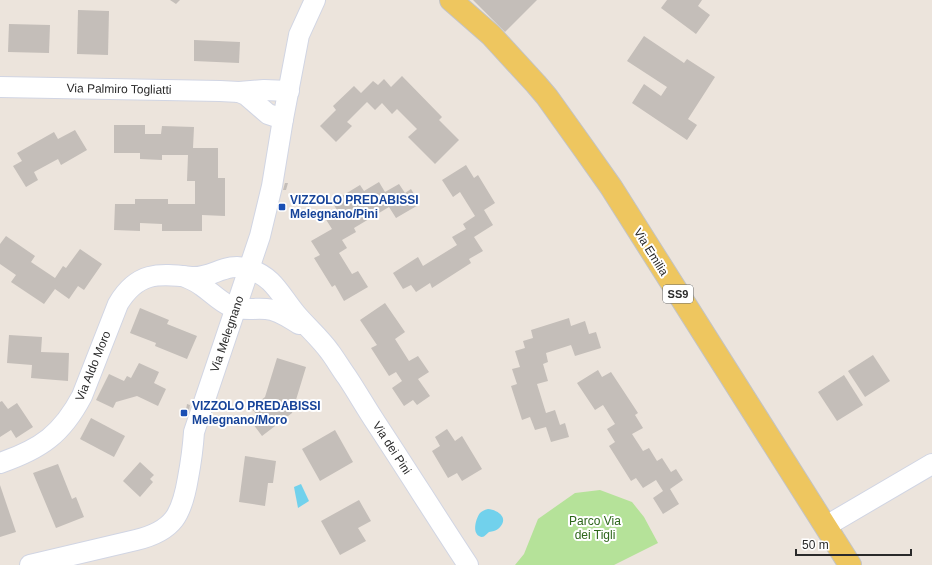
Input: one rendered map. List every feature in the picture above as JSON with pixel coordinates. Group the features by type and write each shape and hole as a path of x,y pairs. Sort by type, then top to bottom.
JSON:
{"main road":[{"name":"Via Emilia","path":"451,0 510,54 547,97 582,146 615,194 850,565"}],"street":[{"name":"Via Melegnano","path":"30,565 141,539 157,533 171,523 180,510 185,494 194,432 250,269 267,211 283,119 300,35 315,0"},
{"name":"Via Palmiro Togliatti","path":"0,87 239,92 264,90 289,91"},
{"path":"239,92 246,95 268,114 283,119"},
{"name":"Via Aldo Moro","path":"0,464 38,447 64,424 75,410 82,396 118,304 131,286 150,276 181,275 197,277 235,266 250,269"},
{"name":"Via dei Pini","path":"250,269 272,282 295,313 331,353 468,565"},
{"name":"Via Aldo Moro","path":"181,275 193,280 224,303 236,308"},
{"name":"Via dei Pini","path":"236,308 274,310 313,333"},
{"path":"826,526 932,464"}],"green space":[{"name":"Parco Via dei Tigli","path":"600,490 632,502 644,517 658,543 614,565 515,565 524,554 538,519 575,493"}],"water":[{"path":"301,484 309,501 298,508 294,487"},
{"path":"488,509 499,513 502,516 503,522 498,529 489,532 484,537 481,537 477,534 475,528 476,521 480,513"}],"building":[{"path":"170,0 180,0 176,4"},
{"path":"473,0 537,0 505,32"},
{"path":"667,0 702,0 698,6 710,15 696,34 661,8"},
{"path":"78,10 109,11 108,55 77,54"},
{"path":"9,24 50,25 49,53 8,52"},
{"path":"644,36 684,63 687,59 715,77 688,119 697,125 687,140 632,103 644,84 661,96 667,87 627,61"},
{"path":"194,40 240,42 239,63 194,61"},
{"path":"402,76 442,117 439,120 459,140 435,164 408,137 417,129 397,109 392,114 382,103 375,110 367,102 347,122 352,126 336,142 320,126 336,110 333,106 354,86 361,93 373,81 378,85 384,79 391,87"},
{"path":"114,125 145,125 145,134 161,134 162,126 194,127 193,148 218,148 218,178 225,178 225,216 202,215 202,231 162,231 162,224 140,223 140,231 114,230 115,204 135,204 135,199 168,199 168,204 195,204 195,181 187,181 188,155 162,155 162,160 140,159 140,153 114,153"},
{"path":"75,130 87,150 61,165 58,159 34,172 38,180 26,187 13,166 22,161 17,153 54,132 58,139"},
{"path":"466,165 474,178 478,175 495,203 484,210 493,225 474,237 483,251 469,259 471,263 432,288 430,283 416,292 411,285 403,289 393,273 418,257 423,266 457,245 452,237 466,229 463,224 475,216 460,192 453,197 442,180"},
{"path":"379,182 385,192 399,184 405,193 411,189 420,204 396,218 389,207 354,228 356,232 342,240 347,248 339,253 352,274 358,271 368,287 344,301 335,285 332,287 314,258 320,255 311,241 332,229 325,218 337,210 332,202 360,185 364,191"},
{"path":"285,183 288,183 286,190 283,190"},
{"path":"6,236 35,256 31,262 55,278 63,266 66,268 80,249 102,264 84,290 78,286 69,299 55,289 44,304 11,282 16,275 0,264 0,244"},
{"path":"385,303 405,332 395,339 409,361 418,356 429,372 418,379 430,396 417,405 413,400 404,406 392,388 402,381 396,372 389,376 371,348 377,345 360,320"},
{"path":"140,308 169,320 167,324 197,336 187,359 155,346 156,343 130,333"},
{"path":"569,318 571,326 585,321 589,334 596,332 601,348 575,356 571,345 546,353 548,362 543,364 548,381 537,384 546,413 555,410 560,425 565,423 569,437 551,442 546,427 535,430 530,417 522,420 511,386 517,384 512,369 520,367 515,351 525,348 523,341 533,338 531,330"},
{"path":"9,335 42,337 41,352 69,353 68,381 31,378 32,365 7,363"},
{"path":"873,355 890,381 865,397 848,371"},
{"path":"277,358 306,367 292,413 262,436 250,420 257,415 251,408 265,397"},
{"path":"139,363 159,372 154,383 166,389 158,406 137,396 116,402 113,408 96,400 109,374 124,381 127,376 131,378"},
{"path":"598,370 602,377 611,372 638,413 635,415 643,428 632,434 643,451 649,448 657,461 662,458 671,472 676,469 683,480 670,489 679,504 663,514 653,498 663,491 656,480 643,488 636,478 631,481 609,446 615,442 607,429 615,424 603,405 595,410 577,383"},
{"path":"844,375 863,405 837,421 818,392"},
{"path":"2,401 8,409 17,403 33,427 16,438 11,430 0,437 0,402"},
{"path":"187,404 190,405 189,411 186,410"},
{"path":"91,418 125,436 114,457 80,439"},
{"path":"447,429 455,441 462,436 482,469 462,481 457,473 448,478 432,451 440,446 435,437"},
{"path":"335,430 353,462 320,481 302,449"},
{"path":"245,456 276,461 273,483 268,483 265,506 239,502"},
{"path":"140,462 154,475 150,479 153,482 140,497 123,481"},
{"path":"58,464 72,499 76,497 84,517 56,528 33,473"},
{"path":"0,485 16,532 0,537"},
{"path":"359,500 371,521 358,528 366,541 340,555 321,521"}],"place":[{"name":"VIZZOLO PREDABISSI Melegnano/Pini","path":"282,207"},
{"name":"VIZZOLO PREDABISSI Melegnano/Moro","path":"184,413"}]}
